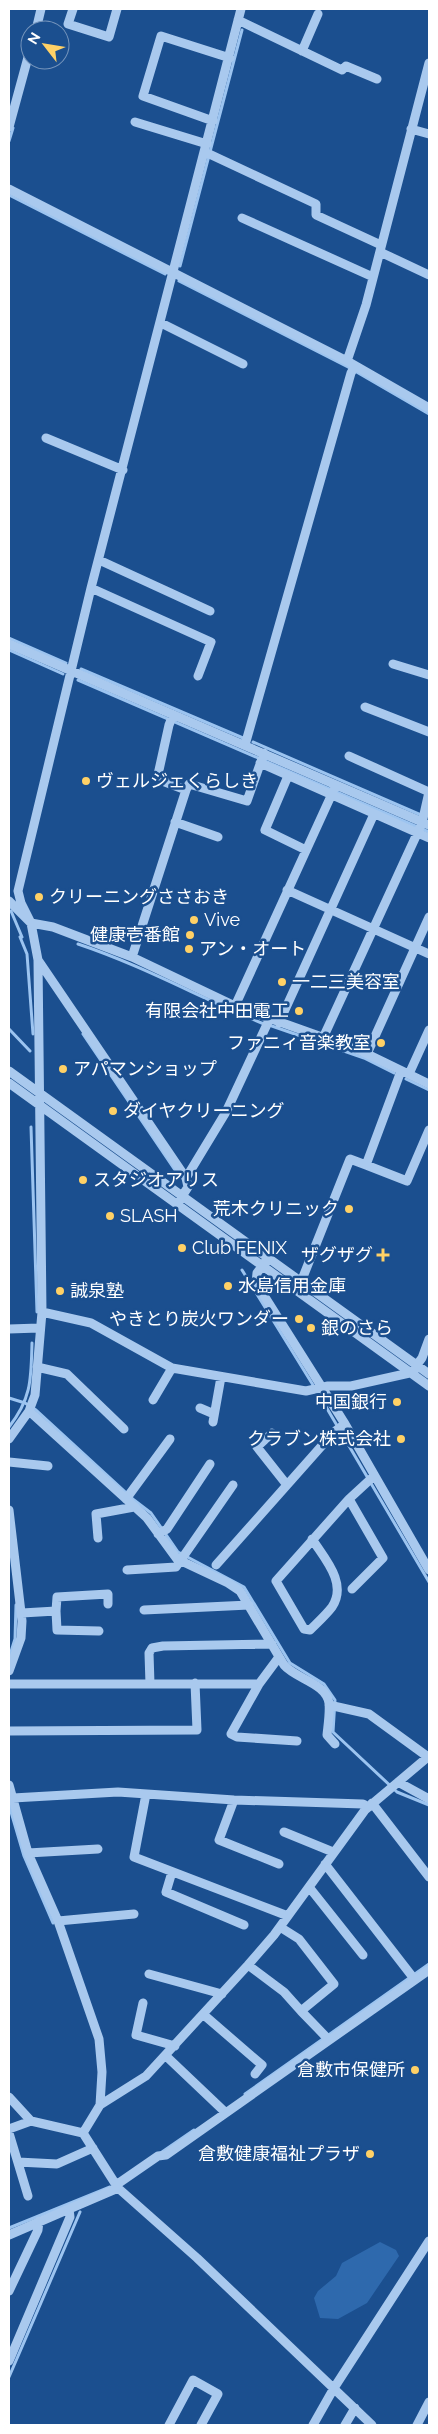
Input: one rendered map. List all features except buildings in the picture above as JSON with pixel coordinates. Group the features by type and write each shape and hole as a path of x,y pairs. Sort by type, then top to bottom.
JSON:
{"street":[{"path":"73,9 68,24 109,37 117,9"},
{"path":"9,1439 30,1407 37,1367 39,1328 42,1312 38,960 31,923 20,903 18,891 91,588 173,272 208,151 213,121 241,9"},
{"path":"302,51 318,14"},
{"path":"238,20 342,70 346,66 377,79"},
{"path":"213,121 144,96 161,36 230,58"},
{"path":"246,745 352,367 380,248 429,63"},
{"path":"9,127 25,70"},
{"path":"135,122 208,151 316,204 316,215 429,275"},
{"path":"411,129 429,134"},
{"path":"12,195 173,272 429,408"},
{"path":"242,218 373,277"},
{"path":"161,323 243,364"},
{"path":"46,438 122,470"},
{"path":"99,560 210,611"},
{"path":"91,588 211,642 198,676"},
{"path":"9,644 171,718 246,745 288,776 334,790 374,814 421,827"},
{"path":"393,664 429,675"},
{"path":"366,707 429,732"},
{"path":"171,718 156,779 186,790"},
{"path":"323,1038 421,827 429,792 349,756"},
{"path":"132,957 189,784 247,801 262,758"},
{"path":"262,758 421,827 429,838"},
{"path":"288,776 265,830 306,850"},
{"path":"235,1006 334,790"},
{"path":"279,1023 374,814"},
{"path":"175,822 218,837"},
{"path":"287,890 429,954"},
{"path":"18,891 9,899 31,923 53,928 132,957 235,1006 269,1020 367,1054 429,1084"},
{"path":"367,1054 429,917"},
{"path":"38,960 186,1178 188,1187 180,1200"},
{"path":"186,1178 226,1112 269,1020"},
{"path":"366,1165 405,1072 429,1030"},
{"path":"9,1071 265,1262 422,1370"},
{"path":"9,1083 180,1200"},
{"path":"302,1282 350,1159 408,1181 429,1130"},
{"path":"265,1262 302,1282 422,1370 429,1386"},
{"path":"265,1262 256,1278 256,1283 322,1389 371,1478 429,1570"},
{"path":"42,1312 91,1323 172,1368 306,1391 322,1389 328,1386 351,1386 422,1370"},
{"path":"9,1329 39,1328"},
{"path":"422,1370 429,1339"},
{"path":"37,1367 67,1374 124,1428"},
{"path":"154,1400 172,1368"},
{"path":"200,1408 214,1418 221,1377"},
{"path":"30,1407 128,1496 134,1507 162,1531 177,1559 184,1558 235,1586 249,1605 289,1671 325,1693 333,1706 327,1735 335,1744"},
{"path":"216,1565 341,1426"},
{"path":"272,1433 257,1446 287,1485"},
{"path":"128,1496 170,1439"},
{"path":"9,1462 48,1466"},
{"path":"162,1531 210,1464"},
{"path":"312,1539 337,1580 337,1593 332,1606 310,1630 304,1629 276,1580 312,1539 349,1499 371,1478"},
{"path":"127,1570 176,1567 233,1485"},
{"path":"349,1499 383,1558 352,1589"},
{"path":"98,1538 96,1514 134,1507"},
{"path":"9,1510 22,1613 9,1670"},
{"path":"99,1631 57,1630 57,1597 108,1594 108,1604"},
{"path":"144,1610 249,1605"},
{"path":"22,1613 56,1611"},
{"path":"150,1684 149,1653 152,1648 163,1646 272,1644"},
{"path":"279,1657 259,1684 231,1734 237,1737 297,1741"},
{"path":"9,1731 197,1730 196,1683"},
{"path":"9,1684 259,1684"},
{"path":"83,2133 100,2105 146,2076 248,1965 280,1927 324,1864 370,1805 429,1756 369,1714 333,1706"},
{"path":"9,1785 28,1854 58,1921 99,2039 102,2072 100,2105"},
{"path":"394,1786 429,1799"},
{"path":"13,1798 118,1792 234,1800 370,1805 429,1877"},
{"path":"146,1794 134,1858 288,1916"},
{"path":"234,1800 219,1840 279,1864"},
{"path":"284,1832 333,1852"},
{"path":"28,1854 98,1849"},
{"path":"324,1864 413,1978"},
{"path":"172,1872 166,1892 244,1925"},
{"path":"308,1887 363,1955"},
{"path":"58,1921 134,1914"},
{"path":"280,1927 299,1939 334,1984 301,2011"},
{"path":"248,1965 284,1992 327,2038"},
{"path":"9,2235 117,2187 158,2156 166,2156 224,2111 413,1978 429,1970"},
{"path":"149,1974 222,1994"},
{"path":"143,2003 136,2035 175,2046"},
{"path":"204,2015 262,2065 255,2074"},
{"path":"166,2056 224,2111"},
{"path":"9,2097 31,2121"},
{"path":"9,2129 31,2121 83,2133 117,2187 186,2249 372,2425"},
{"path":"9,2133 28,2196"},
{"path":"18,2162 57,2164 93,2148"},
{"path":"9,2360 70,2217 69,2209"},
{"path":"9,2290 38,2230 39,2221"},
{"path":"313,2425 334,2388 429,2241"},
{"path":"169,2425 193,2380 218,2394 201,2425"},
{"path":"417,2425 429,2402"},
{"path":"345,2425 355,2408"}],"shaded area":[{"path":"380,2242 396,2250 399,2256 367,2303 338,2319 320,2318 314,2298 318,2291 336,2276 342,2263"}],"waterway":[{"path":"180,266 242,30"},
{"path":"9,141 13,128"},
{"path":"9,195 165,274"},
{"path":"179,281 348,367 429,414"},
{"path":"9,638 66,663"},
{"path":"9,650 63,674"},
{"path":"81,669 243,738"},
{"path":"78,680 429,832"},
{"path":"253,742 421,815"},
{"path":"11,911 22,937"},
{"path":"20,937 27,954 33,1034"},
{"path":"78,944 126,962 264,1024"},
{"path":"269,1025 364,1058 394,1073"},
{"path":"9,1029 30,1051"},
{"path":"83,1034 179,1176"},
{"path":"406,1079 429,1090"},
{"path":"31,1127 37,1312"},
{"path":"242,1270 313,1385"},
{"path":"9,1427 22,1407 29,1387 32,1343"},
{"path":"9,1398 25,1403 36,1410 134,1500 151,1513 178,1552 244,1587 290,1663 324,1684 335,1700 333,1732 397,1792 429,1805"},
{"path":"322,1400 429,1582"},
{"path":"9,1658 15,1639 16,1605"},
{"path":"9,1805 24,1856 53,1923"},
{"path":"245,2094 429,1964"},
{"path":"162,2152 194,2130"},
{"path":"9,2228 110,2187"},
{"path":"9,2377 80,2212"}],"place":[{"name":"ヴェルジェくらしき","path":"86,781"},
{"name":"クリーニングささおき","path":"39,897"},
{"name":"Vive","path":"194,920"},
{"name":"健康壱番館","path":"190,935"},
{"name":"アン・オート","path":"189,949"},
{"name":"一二三美容室","path":"282,982"},
{"name":"有限会社中田電工","path":"299,1011"},
{"name":"ファニィ音楽教室","path":"381,1043"},
{"name":"アパマンショップ","path":"63,1069"},
{"name":"ダイヤクリーニング","path":"113,1111"},
{"name":"スタジオアリス","path":"83,1180"},
{"name":"荒木クリニック","path":"349,1209"},
{"name":"SLASH","path":"110,1216"},
{"name":"Club FENIX","path":"182,1248"},
{"name":"ザグザグ","path":"383,1255"},
{"name":"水島信用金庫","path":"228,1286"},
{"name":"誠泉塾","path":"60,1291"},
{"name":"やきとり炭火ワンダー","path":"299,1319"},
{"name":"銀のさら","path":"311,1328"},
{"name":"中国銀行","path":"397,1402"},
{"name":"クラブン株式会社","path":"401,1439"},
{"name":"倉敷市保健所","path":"415,2070"},
{"name":"倉敷健康福祉プラザ","path":"370,2154"}]}
